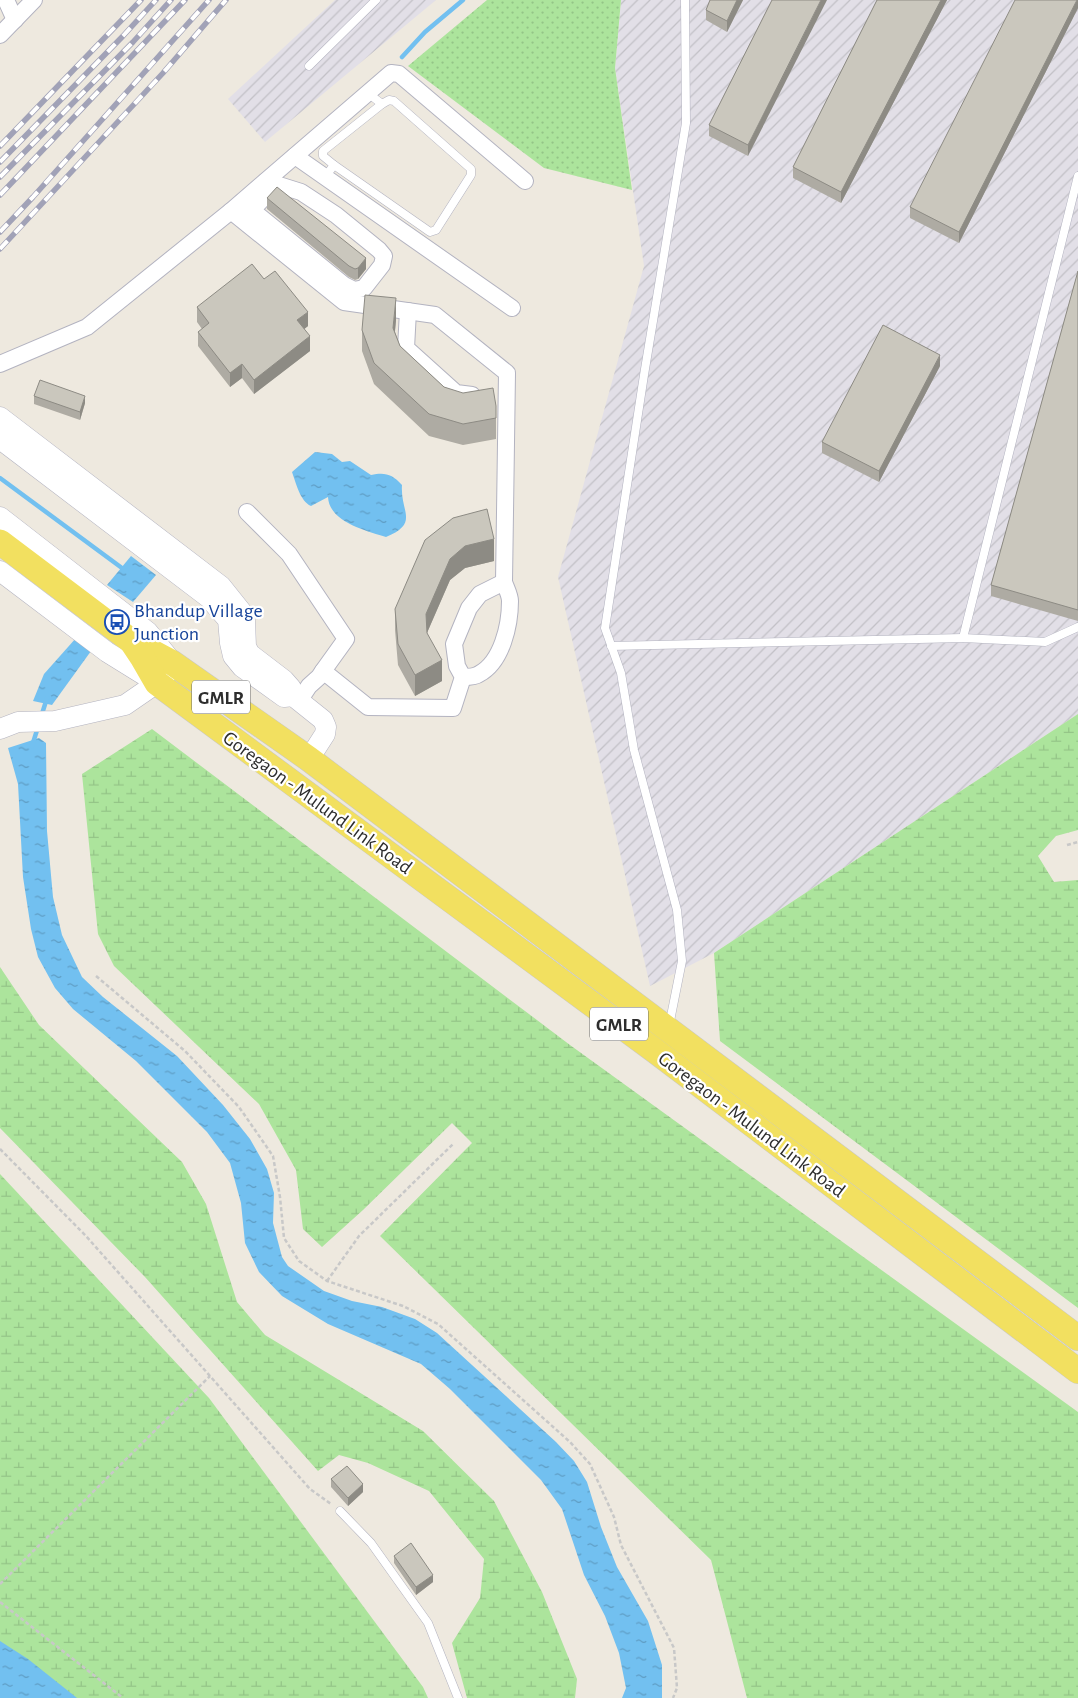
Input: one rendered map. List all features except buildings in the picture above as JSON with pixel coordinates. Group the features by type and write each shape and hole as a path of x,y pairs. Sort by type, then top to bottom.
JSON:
{"main road":[{"path":"0,542 91,599 125,629"},
{"name":"Goregaon - Mulund Link Road","path":"125,629 309,759 1078,1371"},
{"name":"Goregaon - Mulund Link Road","path":"125,629 157,683 1078,1338"}],"street":[{"path":"6,0 15,20"},
{"path":"0,35 34,0"},
{"path":"0,364 87,327 271,183 295,156 391,73 399,74 525,181"},
{"path":"295,156 329,171 409,227 512,308"},
{"path":"242,207 344,285 354,290 364,288 382,265 384,256 379,250 318,202 301,192 271,183"},
{"path":"242,207 344,302 435,316 507,373 504,582 510,600 508,625 493,663 478,675 463,677"},
{"path":"408,312 406,348 456,393 507,402"},
{"path":"0,417 215,592 235,615 245,621 239,650 250,654 274,681 291,688 300,701 323,720 326,727 325,734 309,759"},
{"path":"0,439 215,592"},
{"path":"247,512 289,554 346,639 321,674 309,686 300,701"},
{"path":"0,517 91,599"},
{"path":"0,571 107,652 157,683"},
{"path":"321,674 368,707 453,708 463,677 457,666 454,644 469,608 480,594 504,582"},
{"path":"9,726 55,721 125,705 157,683 174,663"}],"lane":[{"path":"310,66 376,0"},
{"path":"661,1040 682,962 677,910 634,750 621,672 605,628 654,310 686,123 685,0"},
{"path":"369,94 382,104"},
{"path":"329,171 323,151 382,104 390,100 394,101 471,169 471,176 436,230 430,232 409,227"},
{"path":"963,638 1078,176"},
{"path":"612,646 963,638 1045,642 1078,628"},
{"path":"340,1511 372,1543 428,1623 458,1698"}],"path":[{"path":"1067,845 1078,842"},
{"path":"96,976 185,1052 239,1107 273,1156 284,1238 299,1261 327,1281 402,1306 438,1324 570,1442 590,1464 614,1517 620,1545 674,1648 677,1688 673,1698"},
{"path":"327,1281 359,1236 453,1144"},
{"path":"0,1149 86,1236 310,1489 340,1511"},
{"path":"0,1584 210,1376"},
{"path":"0,1602 123,1698"}],"shaded area":[{"path":"335,0 436,0 265,142 228,99"},
{"path":"621,0 1078,0 1078,714 714,953 650,986 558,577 644,266 615,68"}],"green space":[{"path":"487,0 621,0 615,68 632,190 544,168 408,66"},
{"path":"1078,714 1078,830 1056,836 1038,856 1054,882 1078,880 1078,1308 720,1041 714,953"},
{"path":"152,729 570,1045 1078,1412 1078,1698 747,1698 711,1560 380,1236 472,1143 452,1123 363,1210 322,1247 303,1229 296,1170 259,1104 114,966 98,934 82,774"},
{"path":"0,967 39,1025 182,1162 206,1204 237,1302 265,1335 423,1431 494,1501 542,1592 577,1679 575,1698 467,1698 452,1643 480,1598 484,1559 429,1491 368,1463 339,1455 318,1471 145,1277 0,1128"},
{"path":"0,1174 209,1398 423,1687 428,1698 0,1698"}],"water":[{"path":"315,452 332,454 342,462 350,461 371,475 388,475 398,481 402,485 406,516 403,527 386,537 350,524 342,519 330,506 328,497 311,506 307,504 299,491 292,472"},
{"path":"131,556 156,575 133,602 107,585"},
{"path":"84,629 99,640 52,705 33,701 44,674"},
{"path":"39,738 46,743 47,831 53,897 62,935 82,977 103,997 177,1056 223,1105 250,1139 267,1169 274,1193 273,1223 282,1257 288,1266 324,1291 352,1301 382,1307 415,1319 437,1333 556,1442 574,1461 587,1482 601,1527 617,1567 648,1621 662,1665 662,1698 622,1698 626,1688 619,1653 605,1616 584,1575 562,1509 541,1480 450,1389 421,1364 328,1324 282,1296 259,1272 245,1243 241,1203 230,1163 207,1132 136,1061 73,1009 55,988 38,957 31,929 23,877 18,784 8,748"},
{"path":"0,1641 28,1659 77,1698 0,1698"}],"waterway":[{"path":"402,57 425,32 463,0"},
{"path":"0,478 126,571"},
{"path":"41,717 47,698"},
{"path":"32,746 38,727"}],"railway":[{"path":"0,146 141,0"},
{"path":"0,162 156,0"},
{"path":"0,177 133,42 171,0"},
{"path":"0,195 185,0"},
{"path":"0,232 209,0"},
{"path":"0,249 163,73 226,0"}],"place":[{"name":"Bhandup Village Junction","path":"117,622"}]}
